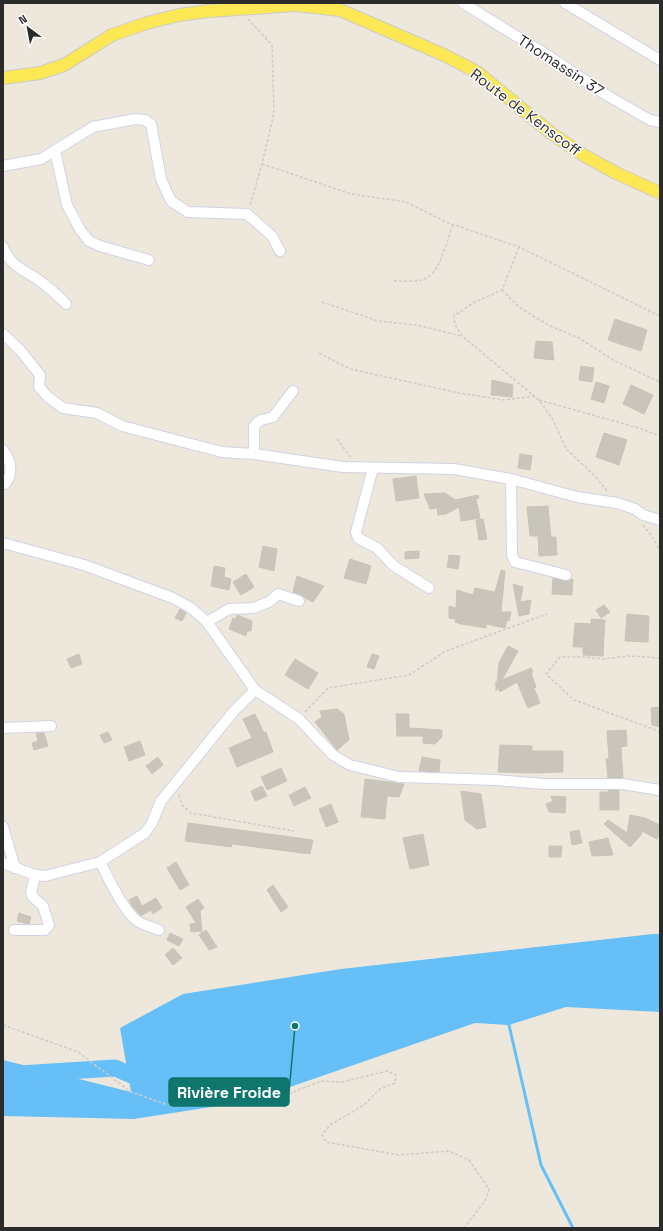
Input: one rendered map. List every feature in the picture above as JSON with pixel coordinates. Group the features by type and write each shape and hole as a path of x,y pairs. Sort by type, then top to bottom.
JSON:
{"main road":[{"name":"Route de Kenscoff","path":"3,78 40,73 64,65 112,35 147,23 179,15 209,11 295,5 337,6 444,55 477,72 551,133 585,156 616,173 660,193"}],"street":[{"name":"Thomassin 37","path":"463,3 547,55 608,96 650,120 660,122"},
{"path":"565,3 660,60"},
{"path":"3,166 41,159 93,127 135,119 145,120 151,124 161,179 171,201 188,212 247,214 272,236 280,252"},
{"path":"55,151 67,205 88,241 100,246 149,260"},
{"path":"3,247 7,257 16,266 56,293 66,304"},
{"path":"3,334 20,350 40,375 39,387 47,396 64,408 97,413 122,426 222,452 254,454 343,467 454,469 511,479 577,497 617,503 635,509 643,515 660,520"},
{"path":"254,454 254,427 261,420 273,417 293,391"},
{"path":"3,450 11,465 10,475 5,484"},
{"path":"373,468 356,535 358,538 376,548 394,566 429,588"},
{"path":"511,479 512,555 515,562 566,575"},
{"path":"3,543 84,565 173,598 191,608 207,622 255,690 299,719 333,755 350,765 399,777 496,780 544,784 622,784 660,790"},
{"path":"207,622 229,609 254,608 269,602 278,594 299,601"},
{"path":"3,863 34,876 45,876 100,862 145,833 152,823 161,801 234,711 255,690"},
{"path":"3,728 51,726"},
{"path":"3,827 14,868"},
{"path":"100,862 124,905 132,916 138,921 159,930"},
{"path":"14,930 45,930 49,925 43,906 33,897 31,893 34,876"}],"path":[{"path":"237,9 257,28 272,46 274,113 262,164 247,214"},
{"path":"262,164 351,194 406,202 453,224 519,247 660,316"},
{"path":"394,281 417,281 429,277 437,267 453,224"},
{"path":"519,247 502,290 473,303 454,316 455,324 462,336 539,400 552,420 566,448 593,474 617,503"},
{"path":"502,290 519,307 548,325 579,338 613,360 660,382"},
{"path":"322,302 378,321 416,325 462,336"},
{"path":"319,352 350,369 459,393 504,400 535,396"},
{"path":"539,400 639,428 660,436"},
{"path":"337,439 359,468"},
{"path":"635,509 643,525 660,550"},
{"path":"299,719 328,688 408,675 446,651 547,614"},
{"path":"660,658 630,656 603,659 560,657 546,674 574,700 656,730 660,733"},
{"path":"175,783 183,806 191,813 294,831"},
{"path":"3,1025 78,1052 131,1092 165,1104 196,1102 220,1098 250,1101 254,1105 276,1099 321,1081 342,1082 387,1071 396,1075 395,1083 380,1089 364,1105 330,1125 322,1135 326,1142 398,1155 449,1151 469,1160 488,1189 485,1201 464,1228"}],"water":[{"path":"660,934 660,1012 566,1007 509,1025 475,1023 250,1101 134,1119 3,1116 3,1060 131,1092 120,1028 183,994 341,969"}],"building":[{"path":"615,319 647,330 641,351 608,340"},
{"path":"536,341 552,342 554,360 534,358"},
{"path":"581,366 594,368 592,382 579,380"},
{"path":"492,380 513,385 512,397 491,395"},
{"path":"596,382 609,386 604,403 591,399"},
{"path":"631,385 653,395 644,414 623,404"},
{"path":"604,433 627,440 619,465 596,457"},
{"path":"520,454 532,456 530,470 518,468"},
{"path":"416,476 419,498 396,501 393,479"},
{"path":"445,493 455,500 478,495 479,498 476,499 480,518 461,521 459,507 446,514 438,515 437,508 430,509 424,494"},
{"path":"548,506 551,537 556,537 557,555 539,556 538,536 530,536 527,507"},
{"path":"483,519 487,539 479,540 476,520"},
{"path":"263,546 277,549 274,571 259,567"},
{"path":"419,551 419,558 405,559 405,552"},
{"path":"449,555 460,556 458,569 447,567"},
{"path":"350,559 371,566 366,584 344,578"},
{"path":"214,566 225,568 224,577 231,579 229,590 211,586"},
{"path":"501,570 505,571 501,612 511,612 509,621 507,620 505,628 486,624 486,628 461,624 455,622 456,619 449,618 449,606 456,608 457,590 473,595 475,588 495,592"},
{"path":"246,574 254,587 241,595 233,582"},
{"path":"297,576 324,586 313,602 293,592"},
{"path":"553,578 565,581 573,579 572,595 552,594"},
{"path":"513,584 523,587 520,602 531,600 529,614 519,616"},
{"path":"604,605 610,612 601,618 596,610"},
{"path":"180,609 186,613 182,621 175,618"},
{"path":"627,614 649,616 648,642 625,641"},
{"path":"237,615 252,621 251,631 247,631 246,636 229,629 233,618 236,619"},
{"path":"591,619 605,620 603,656 583,655 583,647 573,647 575,623 591,624"},
{"path":"508,646 518,651 502,680 531,668 533,672 531,673 536,687 534,688 540,703 528,708 517,682 500,692 498,688 496,691 495,683 497,682 499,663"},
{"path":"79,654 82,664 71,668 67,659"},
{"path":"372,654 379,656 374,669 367,667"},
{"path":"295,659 318,673 308,689 285,675"},
{"path":"660,707 660,727 652,725 651,708"},
{"path":"337,709 344,714 349,740 337,750 315,722 322,717 320,711"},
{"path":"255,714 264,733 266,732 273,752 237,767 229,748 252,738 243,719"},
{"path":"396,714 409,714 409,728 442,730 442,737 435,744 423,743 423,736 397,736"},
{"path":"626,730 627,746 621,747 623,778 608,778 606,759 609,759 607,731"},
{"path":"108,732 112,740 104,743 100,735"},
{"path":"36,733 44,733 48,746 34,750 32,743 38,741"},
{"path":"140,741 145,755 129,761 124,747"},
{"path":"500,745 532,746 532,751 563,751 563,772 498,772"},
{"path":"158,757 163,765 152,774 146,766"},
{"path":"422,757 440,760 439,772 419,771"},
{"path":"281,768 287,781 267,790 261,777"},
{"path":"365,779 404,784 399,797 387,796 385,819 361,817"},
{"path":"262,786 267,796 255,801 251,791"},
{"path":"305,787 311,798 294,806 289,795"},
{"path":"608,790 619,790 619,810 600,810 600,792 609,792"},
{"path":"461,791 481,794 486,827 477,829 465,820"},
{"path":"551,796 566,797 565,813 549,812 546,804 553,801"},
{"path":"331,804 338,822 326,827 319,809"},
{"path":"630,815 645,818 660,825 660,832 657,839 642,831 641,835 630,847 604,824 608,820 627,833"},
{"path":"188,823 313,840 310,854 232,844 231,847 185,841"},
{"path":"579,830 582,843 572,845 570,832"},
{"path":"423,834 429,865 410,869 403,838"},
{"path":"608,838 613,855 592,856 589,842"},
{"path":"549,846 562,846 561,857 549,857"},
{"path":"176,862 189,885 180,890 167,868"},
{"path":"273,885 288,907 281,912 267,890"},
{"path":"137,896 142,906 156,898 162,908 153,914 151,910 141,916 129,900"},
{"path":"198,899 204,908 200,911 202,933 201,931 191,932 190,924 196,923 186,907"},
{"path":"19,913 31,917 29,924 17,921"},
{"path":"206,930 217,947 209,950 199,935"},
{"path":"170,933 183,939 179,946 167,940"},
{"path":"173,948 182,958 173,965 165,955"}],"waterway":[{"path":"506,1022 509,1025 541,1165 573,1228"},
{"path":"3,1075 115,1068 150,1083"}],"place":[{"name":"Rivière Froide","path":"295,1026"}]}
